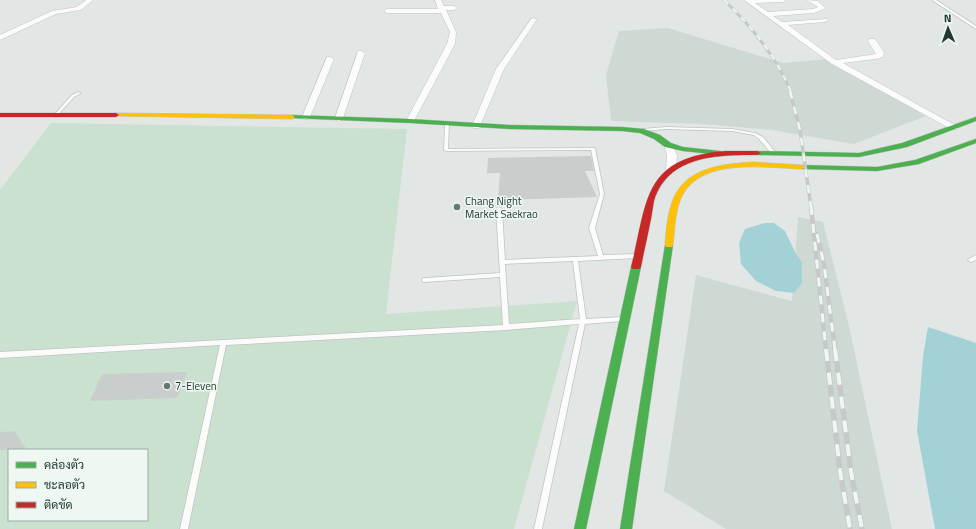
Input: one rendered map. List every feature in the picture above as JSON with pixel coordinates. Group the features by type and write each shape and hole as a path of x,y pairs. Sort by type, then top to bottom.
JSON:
{"main road":[{"path":"0,115 306,117 410,121 476,126 622,129 641,131 657,137 668,145 693,151 720,153 859,155 897,148 976,119"},
{"path":"626,529 676,204 678,194 691,178 705,171 722,166 741,165 877,169 916,162 976,140"},
{"path":"580,529 651,199 660,181 671,170 686,160 720,153"}],"street":[{"path":"0,38 54,12 79,9 90,0"},
{"path":"410,121 451,44 453,32 438,0"},
{"path":"753,2 783,0"},
{"path":"767,14 814,11 822,8 816,2 810,0"},
{"path":"753,2 780,24 835,62 954,127"},
{"path":"387,11 454,8"},
{"path":"476,126 500,69 534,19"},
{"path":"780,24 825,20"},
{"path":"835,62 876,57 880,55 880,52 872,41"},
{"path":"339,118 361,53"},
{"path":"306,117 330,59"},
{"path":"668,145 672,155 671,170"}],"lane":[{"path":"934,0 976,28"},
{"path":"55,116 73,96 79,93"},
{"path":"447,124 446,150 593,149 602,194 592,228 600,258"},
{"path":"641,131 666,128 732,130 754,134 761,138 774,153"},
{"path":"499,209 506,327"},
{"path":"502,262 638,256"},
{"path":"538,529 583,321 575,259"},
{"path":"425,280 503,275"},
{"path":"0,355 506,327 625,318"},
{"path":"184,529 224,342"}],"shaded area":[{"path":"668,28 783,63 828,59 926,116 854,144 772,130 702,124 611,121 606,75 619,31"},
{"path":"798,217 823,222 849,326 892,529 726,529 664,491 696,275 792,301"}],"green space":[{"path":"51,123 407,129 386,314 577,301 514,529 0,529 0,190"}],"water":[{"path":"765,223 774,223 785,231 796,254 802,262 802,283 794,293 776,291 756,281 741,264 739,243 745,229"},
{"path":"928,327 976,343 976,529 935,529 917,431 923,356"}],"building":[{"path":"591,156 594,171 585,171 597,197 498,200 500,173 487,173 488,158"},
{"path":"187,372 177,398 90,401 102,374"},
{"path":"14,431 26,449 0,450 0,432"}],"railway":[{"path":"724,0 754,31 771,54 791,92"},
{"path":"790,91 800,130 811,207"},
{"path":"811,206 826,350"},
{"path":"817,234 824,264 835,350"},
{"path":"826,349 840,471 850,529"},
{"path":"835,349 851,472 862,529"}],"traffic: fast":[{"path":"292,117 410,121 510,127 622,129 641,131 657,137 668,145 683,149 720,153"},
{"path":"757,153 859,155 904,145 976,119"},
{"path":"802,167 877,169 916,162 976,141"},
{"path":"626,529 669,245"},
{"path":"580,529 636,267"}],"traffic: slow":[{"path":"116,115 292,117"},
{"path":"669,245 676,200 689,182 702,173 717,168 734,166 753,165 802,167"}],"traffic: jam":[{"path":"0,115 116,115"},
{"path":"636,267 651,199 659,183 669,171 681,163 710,154 757,153"}],"place":[{"name":"Chang Night Market Saekrao","path":"457,207"},
{"name":"7-Eleven","path":"167,386"}]}
